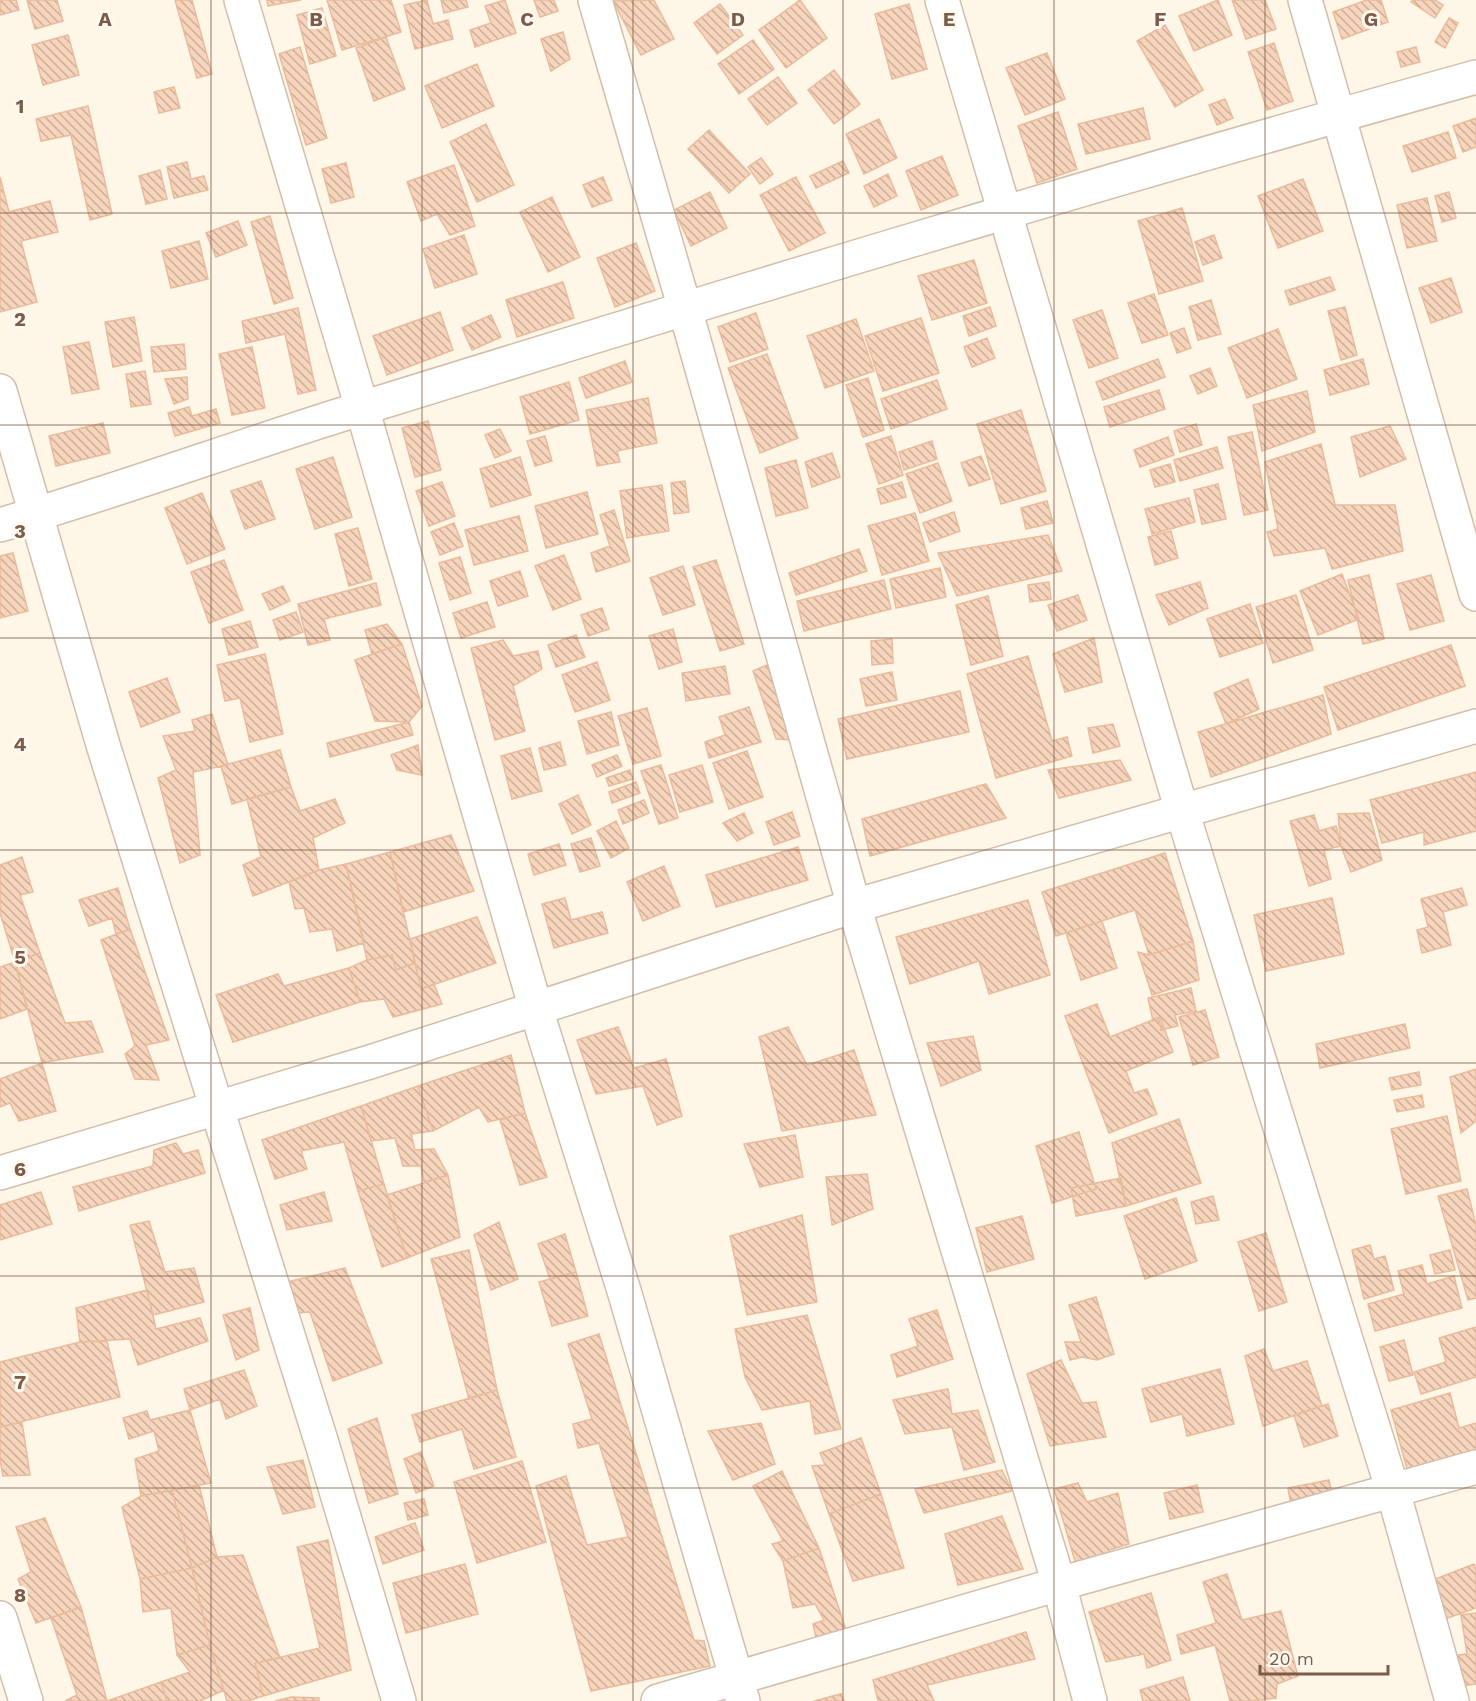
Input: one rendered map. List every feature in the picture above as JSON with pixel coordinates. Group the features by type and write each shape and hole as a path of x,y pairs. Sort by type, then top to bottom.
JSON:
{"street":[{"path":"241,0 536,1009 626,1294 740,1689"},
{"path":"595,0 854,906 1059,1584 1090,1701"},
{"path":"942,0 1182,812 1393,1491 1452,1701"},
{"path":"1305,0 1476,594"},
{"path":"0,525 362,408 685,309 1338,115 1476,77"},
{"path":"0,391 104,748 319,1436 399,1701"},
{"path":"0,1173 381,1059 854,906 1476,726"},
{"path":"658,1701 740,1689 1059,1584 1476,1467"},
{"path":"0,1618 26,1701"}],"building":[{"path":"0,0 16,0 19,10 0,15"},
{"path":"27,0 57,0 63,21 35,29"},
{"path":"175,0 192,0 212,74 197,78"},
{"path":"267,0 301,0 268,6"},
{"path":"327,0 391,0 401,32 342,50"},
{"path":"427,0 433,24 448,20 453,39 415,49 404,5"},
{"path":"441,0 466,0 468,7 444,13"},
{"path":"505,0 516,33 475,47 470,30 491,23 485,6"},
{"path":"534,0 554,0 558,11 540,17"},
{"path":"654,0 674,39 641,55 613,1"},
{"path":"800,0 827,38 786,68 759,30"},
{"path":"1218,0 1232,35 1194,51 1179,16"},
{"path":"1232,0 1265,0 1276,29 1246,39"},
{"path":"1367,0 1381,0 1388,22 1342,39 1333,12"},
{"path":"1413,0 1435,0 1443,5 1435,18 1411,2"},
{"path":"720,4 743,35 717,54 694,23"},
{"path":"909,4 927,69 892,79 875,14"},
{"path":"322,8 336,56 310,64 297,15"},
{"path":"1449,18 1458,23 1445,48 1435,42"},
{"path":"1165,25 1203,90 1175,107 1137,41"},
{"path":"563,32 570,59 551,71 541,39"},
{"path":"68,35 79,75 43,85 32,45"},
{"path":"386,37 405,89 374,101 356,48"},
{"path":"753,40 774,69 739,94 718,64"},
{"path":"1274,43 1293,101 1267,110 1248,52"},
{"path":"300,47 327,138 306,145 279,54"},
{"path":"1416,47 1420,62 1401,67 1397,52"},
{"path":"1047,53 1065,99 1025,115 1006,68"},
{"path":"477,64 494,106 442,128 425,86"},
{"path":"834,70 860,104 834,124 808,90"},
{"path":"778,77 797,103 767,125 748,99"},
{"path":"174,87 180,108 159,113 154,92"},
{"path":"1225,99 1233,118 1217,125 1209,105"},
{"path":"88,106 112,214 90,220 71,135 41,141 36,119"},
{"path":"1143,108 1150,139 1086,154 1078,124"},
{"path":"1058,112 1077,169 1037,183 1018,126"},
{"path":"1476,118 1476,147 1463,152 1453,126"},
{"path":"879,119 897,158 864,174 846,134"},
{"path":"486,124 514,185 477,202 450,142"},
{"path":"709,130 750,174 729,193 688,149"},
{"path":"1448,132 1456,158 1412,172 1403,146"},
{"path":"942,156 958,195 921,210 906,171"},
{"path":"761,158 773,174 760,184 748,167"},
{"path":"843,161 849,173 816,188 810,176"},
{"path":"187,162 191,179 204,176 208,190 174,198 167,167"},
{"path":"346,163 354,197 331,203 322,169"},
{"path":"454,165 475,226 450,235 437,214 421,221 407,182"},
{"path":"160,170 167,199 146,204 139,176"},
{"path":"888,174 897,196 874,207 864,186"},
{"path":"0,177 9,212 50,201 58,232 21,241 37,302 0,312"},
{"path":"603,177 612,200 592,207 583,185"},
{"path":"796,177 825,233 789,251 760,195"},
{"path":"1303,179 1323,231 1278,248 1258,196"},
{"path":"710,192 727,228 691,246 674,210"},
{"path":"1449,192 1456,218 1442,222 1435,196"},
{"path":"552,197 580,257 548,272 520,212"},
{"path":"1427,198 1437,241 1407,248 1397,205"},
{"path":"1182,208 1203,281 1159,294 1138,221"},
{"path":"270,216 293,298 274,304 251,222"},
{"path":"238,221 247,245 216,257 206,233"},
{"path":"464,235 477,274 435,288 423,249"},
{"path":"1214,235 1222,258 1203,265 1195,242"},
{"path":"199,241 208,279 171,288 162,251"},
{"path":"636,243 655,291 615,307 597,258"},
{"path":"974,260 987,303 932,320 918,276"},
{"path":"1330,277 1335,290 1290,305 1285,291"},
{"path":"1451,278 1462,312 1431,323 1419,288"},
{"path":"563,282 574,318 517,337 506,300"},
{"path":"1154,294 1168,335 1142,343 1128,303"},
{"path":"1211,300 1221,334 1198,340 1189,307"},
{"path":"990,307 996,326 969,336 963,316"},
{"path":"1345,307 1357,355 1341,360 1328,311"},
{"path":"298,308 316,390 298,394 285,334 246,343 242,321"},
{"path":"1102,310 1118,358 1089,368 1073,320"},
{"path":"440,312 453,350 387,375 373,336"},
{"path":"756,313 768,349 730,362 718,327"},
{"path":"491,315 501,337 472,350 462,328"},
{"path":"134,317 142,361 113,367 105,322"},
{"path":"921,318 939,373 883,391 865,336"},
{"path":"856,319 874,371 825,388 807,336"},
{"path":"1184,328 1191,348 1177,353 1170,333"},
{"path":"1278,329 1297,379 1247,398 1228,348"},
{"path":"987,338 995,358 972,367 964,347"},
{"path":"89,342 99,389 72,394 63,347"},
{"path":"184,344 186,369 154,372 151,347"},
{"path":"252,347 265,408 232,415 219,354"},
{"path":"767,354 798,438 760,453 728,368"},
{"path":"1158,359 1165,377 1103,400 1096,382"},
{"path":"1363,359 1369,384 1330,395 1324,370"},
{"path":"625,361 632,382 586,398 579,378"},
{"path":"1210,368 1217,386 1198,394 1190,376"},
{"path":"145,371 151,404 131,407 126,374"},
{"path":"187,377 188,399 174,404 165,379"},
{"path":"868,378 884,430 863,437 846,385"},
{"path":"937,380 947,409 891,429 881,399"},
{"path":"569,382 579,420 530,434 520,397"},
{"path":"1159,390 1165,409 1110,427 1104,407"},
{"path":"1307,391 1315,432 1262,451 1253,405"},
{"path":"648,398 657,443 617,451 620,462 597,466 586,410"},
{"path":"189,407 192,416 216,409 220,423 175,436 168,413"},
{"path":"1021,410 1046,491 1001,504 977,424"},
{"path":"428,421 441,470 415,477 402,428"},
{"path":"103,423 110,453 56,466 49,436"},
{"path":"1196,424 1202,445 1180,452 1174,431"},
{"path":"1390,426 1406,459 1360,477 1351,437"},
{"path":"500,429 511,451 495,458 485,435"},
{"path":"1252,432 1268,510 1244,515 1228,437"},
{"path":"545,436 552,461 535,466 527,441"},
{"path":"891,436 903,475 879,484 866,444"},
{"path":"1168,437 1174,455 1140,467 1134,450"},
{"path":"932,441 937,459 904,470 899,452"},
{"path":"1321,444 1335,505 1395,505 1403,551 1332,569 1325,548 1274,556 1267,532 1278,529 1265,462"},
{"path":"1217,447 1223,468 1180,481 1174,460"},
{"path":"832,453 840,477 812,487 805,462"},
{"path":"981,456 990,479 969,486 961,463"},
{"path":"333,457 352,517 315,529 296,469"},
{"path":"520,457 531,495 491,507 480,469"},
{"path":"796,460 808,508 776,516 765,468"},
{"path":"938,463 952,501 920,513 906,474"},
{"path":"1170,464 1175,482 1155,487 1150,470"},
{"path":"261,481 275,519 245,529 231,491"},
{"path":"685,481 689,512 674,514 671,483"},
{"path":"442,482 455,516 429,526 416,491"},
{"path":"902,482 906,497 881,504 877,489"},
{"path":"1218,484 1226,519 1202,524 1194,490"},
{"path":"662,485 669,531 627,538 620,491"},
{"path":"587,492 598,534 546,548 535,506"},
{"path":"202,493 225,549 187,564 165,508"},
{"path":"1189,498 1195,522 1152,534 1145,509"},
{"path":"1047,501 1053,523 1026,529 1021,508"},
{"path":"614,510 630,561 596,572 591,553 610,546 600,515"},
{"path":"954,512 960,531 930,542 923,523"},
{"path":"915,513 929,561 882,575 868,526"},
{"path":"519,516 528,551 474,565 465,530"},
{"path":"454,523 463,546 440,555 431,532"},
{"path":"358,528 372,579 349,586 335,534"},
{"path":"1171,531 1178,558 1155,565 1148,537"},
{"path":"1048,535 1062,571 957,596 938,553"},
{"path":"859,549 867,571 796,595 789,573"},
{"path":"13,553 28,611 0,618 0,556"},
{"path":"564,555 581,599 553,610 535,566"},
{"path":"460,557 471,593 450,600 439,563"},
{"path":"224,560 243,610 209,623 191,572"},
{"path":"716,560 744,644 720,651 693,567"},
{"path":"683,566 695,605 663,615 650,578"},
{"path":"940,568 946,597 896,608 890,579"},
{"path":"520,571 528,596 498,606 490,581"},
{"path":"1342,574 1359,619 1318,635 1300,591"},
{"path":"1369,575 1384,639 1363,644 1348,580"},
{"path":"1431,575 1444,621 1410,630 1397,584"},
{"path":"884,580 891,609 804,631 797,601"},
{"path":"1049,582 1051,599 1030,602 1028,585"},
{"path":"1200,582 1208,608 1169,625 1156,595"},
{"path":"376,583 381,605 324,619 330,640 308,645 298,604"},
{"path":"283,586 290,601 270,610 262,594"},
{"path":"1078,595 1087,620 1057,631 1048,605"},
{"path":"1296,595 1313,650 1273,663 1256,607"},
{"path":"988,596 1003,656 971,665 956,605"},
{"path":"487,602 495,627 461,638 453,613"},
{"path":"1250,604 1263,643 1220,657 1207,619"},
{"path":"602,608 609,629 588,636 581,615"},
{"path":"296,612 303,632 280,640 273,620"},
{"path":"250,621 258,647 229,655 222,629"},
{"path":"387,624 402,644 372,654 365,630"},
{"path":"673,629 682,662 659,669 649,636"},
{"path":"576,635 585,657 556,667 548,645"},
{"path":"1094,638 1102,682 1065,692 1053,654"},
{"path":"892,639 893,663 872,665 871,641"},
{"path":"503,640 513,656 538,651 542,669 513,686 525,731 495,740 471,648"},
{"path":"402,644 422,706 409,722 375,721 355,660"},
{"path":"1451,645 1465,686 1338,730 1324,687"},
{"path":"265,654 283,734 250,742 240,698 225,701 217,665"},
{"path":"1028,656 1052,741 1067,737 1072,756 996,778 967,674"},
{"path":"597,662 610,700 575,712 562,675"},
{"path":"767,665 793,740 776,739 753,671"},
{"path":"725,666 730,694 686,701 682,673"},
{"path":"892,672 897,700 866,706 860,679"},
{"path":"167,678 180,712 141,727 129,692"},
{"path":"1248,679 1259,709 1226,724 1214,693"},
{"path":"960,691 969,732 847,759 838,719"},
{"path":"1323,695 1331,734 1211,777 1198,732"},
{"path":"749,707 761,742 709,758 705,742 725,735 719,717"},
{"path":"647,708 661,756 633,764 618,716"},
{"path":"611,712 619,745 587,754 578,721"},
{"path":"212,714 228,765 193,772 200,855 180,863 158,778 176,770 163,736 195,731 192,720"},
{"path":"409,722 413,735 330,757 327,743"},
{"path":"1113,724 1120,746 1093,753 1088,728"},
{"path":"560,742 566,765 544,770 539,748"},
{"path":"418,745 422,775 397,770 391,755"},
{"path":"530,748 542,791 512,799 501,756"},
{"path":"280,750 291,787 232,804 221,766"},
{"path":"747,751 763,797 729,809 713,763"},
{"path":"617,755 622,766 597,777 592,765"},
{"path":"1120,760 1131,780 1059,798 1048,770"},
{"path":"661,765 678,818 659,824 641,771"},
{"path":"702,765 713,802 680,812 669,775"},
{"path":"630,770 633,779 609,786 606,778"},
{"path":"1476,772 1476,831 1424,845 1424,832 1382,843 1370,800"},
{"path":"636,782 640,793 612,803 609,792"},
{"path":"986,784 1006,818 870,856 862,819"},
{"path":"291,787 300,811 335,799 345,823 313,838 319,870 253,896 243,865 261,857 247,799"},
{"path":"578,795 591,825 572,834 559,804"},
{"path":"644,800 649,813 623,824 618,810"},
{"path":"792,812 800,836 774,845 766,822"},
{"path":"744,813 753,833 737,841 723,823"},
{"path":"1369,813 1382,860 1351,872 1341,846 1338,814"},
{"path":"1314,815 1319,831 1336,826 1341,846 1324,850 1331,879 1309,886 1290,821"},
{"path":"616,821 629,848 611,858 597,831"},
{"path":"451,835 474,891 403,912 390,852"},
{"path":"591,838 600,866 580,872 571,844"},
{"path":"559,844 566,865 534,875 528,854"},
{"path":"798,847 808,880 716,907 706,875"},
{"path":"390,852 415,963 396,970 392,955 367,960 346,864"},
{"path":"1165,853 1193,941 1149,955 1135,910 1056,936 1042,892"},
{"path":"22,857 33,892 20,895 40,953 15,962 0,913 0,865"},
{"path":"346,864 364,943 337,951 332,929 310,932 304,908 295,909 289,882 319,870"},
{"path":"664,866 680,906 643,921 627,882"},
{"path":"118,888 130,929 116,934 112,918 89,926 79,900"},
{"path":"1462,888 1467,905 1443,912 1451,945 1422,953 1417,930 1428,927 1421,899"},
{"path":"565,898 571,920 602,912 608,933 554,948 542,904"},
{"path":"1332,898 1344,954 1266,971 1254,915"},
{"path":"1028,900 1050,975 989,994 979,961 910,984 896,937"},
{"path":"477,917 496,963 421,989 410,939"},
{"path":"1102,921 1117,968 1081,980 1066,933"},
{"path":"130,929 169,1040 146,1045 159,1080 135,1079 125,1054 135,1046 101,940"},
{"path":"1193,941 1199,980 1152,995 1138,952 1149,955"},
{"path":"40,953 65,1023 91,1021 103,1052 42,1063 15,962"},
{"path":"392,955 396,970 415,963 421,989 434,984 442,1004 393,1017 384,999 360,1002 349,968 367,960"},
{"path":"15,962 27,1009 0,1019 0,967"},
{"path":"349,968 360,1002 233,1042 216,995 278,974 284,986"},
{"path":"1191,988 1196,1011 1175,1015 1178,1026 1161,1030 1159,1020 1153,1021 1148,998"},
{"path":"1097,1004 1110,1037 1160,1017 1173,1052 1126,1071 1134,1093 1147,1089 1157,1114 1109,1133 1065,1016"},
{"path":"1205,1010 1219,1057 1193,1065 1179,1017"},
{"path":"1405,1024 1410,1048 1320,1068 1316,1044"},
{"path":"618,1027 634,1068 666,1059 682,1116 657,1125 643,1086 596,1094 577,1040"},
{"path":"788,1027 807,1065 854,1050 876,1115 782,1131 759,1037"},
{"path":"973,1036 981,1070 941,1086 927,1043"},
{"path":"511,1055 525,1113 488,1122 479,1107 433,1131 418,1086"},
{"path":"42,1063 56,1111 19,1121 10,1103 0,1107 0,1079"},
{"path":"1476,1069 1476,1121 1461,1133 1450,1077"},
{"path":"1419,1072 1421,1085 1392,1090 1389,1078"},
{"path":"418,1086 433,1131 411,1134 415,1150 434,1149 448,1175 424,1182 421,1166 403,1166 395,1138 371,1141 361,1106"},
{"path":"1422,1095 1424,1107 1397,1112 1394,1100"},
{"path":"361,1106 384,1184 358,1191 344,1142 301,1151 307,1169 275,1179 262,1140"},
{"path":"525,1113 547,1177 520,1185 500,1120"},
{"path":"1447,1116 1461,1181 1406,1194 1391,1129"},
{"path":"1179,1119 1201,1183 1126,1206 1112,1143"},
{"path":"1079,1132 1096,1189 1052,1203 1036,1146"},
{"path":"795,1135 803,1177 760,1187 744,1144"},
{"path":"176,1143 183,1154 198,1150 205,1173 79,1211 73,1187 153,1166 154,1150"},
{"path":"867,1174 873,1209 832,1225 826,1177"},
{"path":"448,1175 460,1237 407,1258 387,1195"},
{"path":"1121,1178 1126,1206 1076,1216 1071,1188"},
{"path":"384,1184 407,1258 382,1267 358,1191"},
{"path":"1467,1189 1476,1225 1476,1298 1468,1300 1438,1196"},
{"path":"41,1192 52,1224 0,1240 0,1205"},
{"path":"324,1192 332,1221 287,1230 280,1205"},
{"path":"1213,1196 1219,1220 1196,1224 1191,1202"},
{"path":"1176,1198 1197,1261 1145,1279 1124,1216"},
{"path":"802,1215 817,1302 747,1315 730,1236"},
{"path":"1022,1216 1034,1259 987,1272 976,1228"},
{"path":"149,1221 165,1272 194,1268 204,1302 153,1315 130,1225"},
{"path":"499,1222 518,1279 491,1290 474,1235"},
{"path":"1266,1233 1287,1302 1259,1311 1238,1242"},
{"path":"565,1234 576,1272 550,1279 538,1244"},
{"path":"1370,1245 1374,1259 1385,1256 1394,1290 1364,1299 1352,1250"},
{"path":"469,1250 497,1390 469,1399 431,1259"},
{"path":"1450,1250 1455,1270 1435,1274 1430,1255"},
{"path":"1422,1265 1427,1284 1454,1276 1462,1308 1375,1331 1368,1304 1404,1294 1398,1271"},
{"path":"345,1268 382,1363 333,1381 310,1312 297,1313 287,1282"},
{"path":"576,1272 588,1316 552,1326 539,1282"},
{"path":"147,1290 156,1329 200,1318 208,1341 138,1365 130,1339 80,1342 76,1308"},
{"path":"1096,1297 1114,1354 1097,1360 1082,1357 1070,1360 1065,1342 1081,1342 1069,1305"},
{"path":"250,1308 259,1350 236,1360 223,1315"},
{"path":"937,1310 953,1359 897,1377 891,1355 918,1346 909,1319"},
{"path":"807,1315 841,1429 815,1434 810,1401 762,1410 745,1377 735,1329"},
{"path":"1476,1327 1476,1377 1421,1394 1414,1372 1446,1362 1439,1338"},
{"path":"599,1334 694,1640 704,1641 710,1666 591,1691 536,1486 566,1476 587,1545 628,1537 599,1443 578,1448 573,1424 592,1419 568,1344"},
{"path":"1404,1340 1413,1375 1389,1381 1380,1347"},
{"path":"107,1341 120,1397 0,1427 0,1362 80,1342"},
{"path":"1264,1349 1273,1371 1307,1361 1322,1406 1263,1426 1245,1356"},
{"path":"1061,1360 1082,1403 1096,1402 1106,1437 1050,1446 1027,1374"},
{"path":"1220,1369 1234,1424 1187,1436 1182,1414 1151,1422 1142,1389"},
{"path":"244,1370 257,1406 226,1419 220,1399 190,1410 184,1389"},
{"path":"948,1389 952,1414 978,1410 995,1462 964,1470 952,1427 905,1434 893,1400"},
{"path":"497,1390 516,1457 474,1469 462,1429 420,1442 412,1415"},
{"path":"1450,1393 1459,1428 1476,1423 1476,1450 1407,1469 1391,1410"},
{"path":"1328,1404 1338,1436 1304,1447 1294,1415"},
{"path":"190,1410 211,1483 141,1496 135,1459 159,1451 154,1431 129,1439 123,1418 147,1411 150,1420"},
{"path":"377,1418 398,1494 369,1503 348,1429"},
{"path":"22,1422 30,1475 3,1476 0,1460 0,1427"},
{"path":"761,1423 775,1464 733,1480 708,1431"},
{"path":"861,1438 881,1494 829,1514 812,1466 825,1465 820,1453"},
{"path":"421,1452 434,1486 416,1493 404,1459"},
{"path":"303,1460 315,1507 283,1514 267,1467"},
{"path":"522,1461 546,1542 477,1563 454,1482"},
{"path":"1002,1470 1012,1491 924,1513 915,1489"},
{"path":"782,1471 819,1548 783,1561 772,1544 783,1541 753,1486"},
{"path":"1329,1480 1334,1503 1292,1511 1288,1488"},
{"path":"1078,1483 1087,1502 1118,1493 1129,1544 1109,1550 1110,1561 1077,1568 1054,1489"},
{"path":"199,1485 217,1557 192,1568 172,1490"},
{"path":"1197,1485 1203,1512 1170,1519 1164,1493"},
{"path":"172,1490 192,1568 140,1579 122,1507 141,1496"},
{"path":"881,1494 904,1568 853,1581 829,1514"},
{"path":"424,1499 428,1515 408,1520 404,1503"},
{"path":"1002,1516 1023,1569 958,1585 945,1534"},
{"path":"45,1518 81,1607 36,1623 18,1579 31,1572 16,1527"},
{"path":"415,1523 424,1550 383,1564 375,1537"},
{"path":"328,1540 351,1670 263,1696 255,1663 320,1648 297,1547"},
{"path":"819,1548 850,1642 819,1651 813,1624 824,1620 815,1604 793,1608 783,1561"},
{"path":"243,1555 280,1658 255,1663 263,1696 248,1701 227,1701 210,1645 192,1568 217,1557"},
{"path":"465,1564 478,1614 406,1633 393,1583"},
{"path":"1474,1564 1476,1608 1442,1620 1428,1582"},
{"path":"192,1568 210,1645 177,1655 171,1608 143,1612 140,1579"},
{"path":"1227,1574 1242,1620 1281,1611 1298,1676 1277,1684 1276,1698 1230,1701 1215,1645 1181,1654 1177,1635 1216,1623 1203,1582"},
{"path":"1151,1593 1171,1660 1147,1668 1144,1654 1106,1662 1089,1612"},
{"path":"81,1607 107,1701 65,1701 77,1695 51,1618"},
{"path":"1476,1613 1476,1684 1455,1687 1450,1656 1467,1654 1461,1615"},
{"path":"1026,1632 1035,1659 927,1685 934,1701 878,1701 873,1680"},
{"path":"210,1645 224,1690 200,1701 167,1701 161,1682 190,1672 177,1655"},
{"path":"1183,1677 1190,1701 1143,1701 1140,1690"},
{"path":"161,1682 167,1701 107,1701"},
{"path":"841,1694 844,1701 814,1701"},
{"path":"291,1697 319,1698 319,1701 275,1701"}]}
